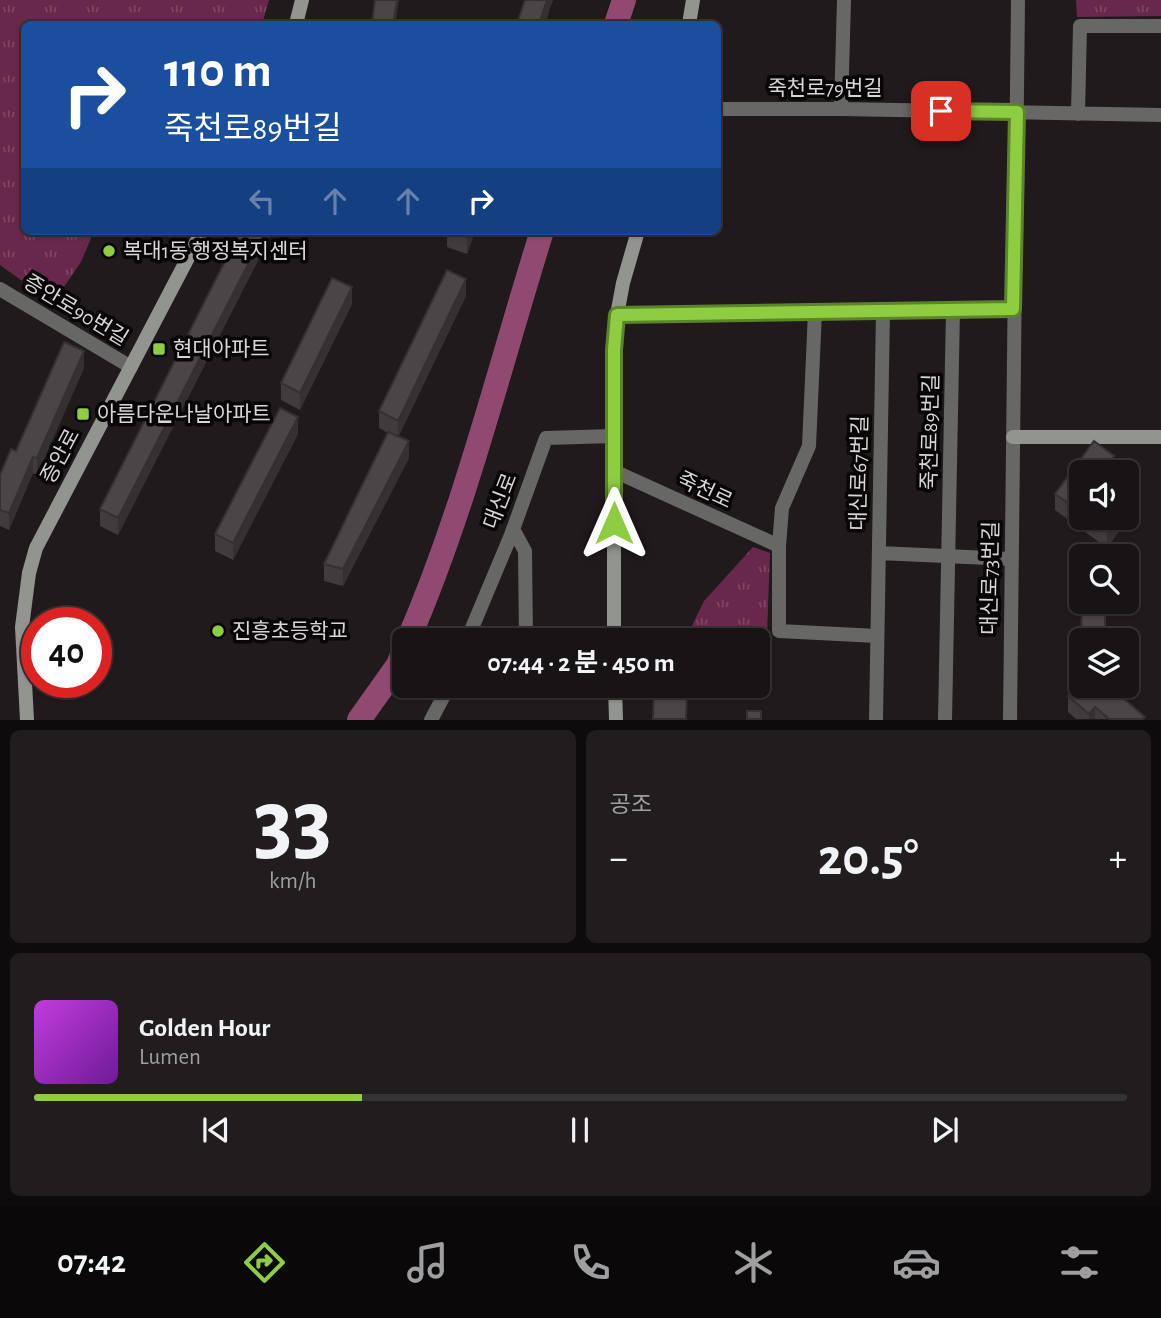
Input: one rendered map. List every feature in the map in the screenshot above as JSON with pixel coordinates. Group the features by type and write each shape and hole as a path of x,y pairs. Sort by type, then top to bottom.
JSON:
{"street":[{"path":"297,21 302,0"},
{"path":"690,21 693,0"},
{"path":"841,109 844,0"},
{"name":"대신로73번길","path":"1010,719 1018,0"},
{"path":"1078,114 1080,26 1161,26"},
{"name":"죽천로79번길","path":"721,109 1161,115"},
{"name":"증안로","path":"27,719 22,627 29,573 36,548 200,235"},
{"path":"614,628 614,350 623,283 637,235"},
{"name":"증안로90번길","path":"0,289 131,367"},
{"path":"617,315 1013,309"},
{"name":"죽천로89번길","path":"948,555 953,310"},
{"name":"대신로67번길","path":"876,719 883,311"},
{"path":"815,312 808,446 782,508 779,631 877,636"},
{"name":"대신로","path":"472,628 546,439 614,436"},
{"path":"1013,437 1161,437"},
{"name":"죽천로","path":"614,471 779,547"},
{"path":"513,529 525,551 526,628"},
{"path":"879,553 1011,559"},
{"path":"945,719 948,555"},
{"path":"430,719 442,698"},
{"path":"615,698 616,719"}],"green space":[{"path":"0,0 269,0 263,21 21,21 21,235 92,235 81,262 53,303 0,265"},
{"path":"1076,0 1161,0 1161,16 1077,17"},
{"path":"753,547 770,553 767,628 691,628 704,601"}],"building":[{"path":"375,0 397,0 394,21 372,21"},
{"path":"525,0 547,0 540,21 518,21"},
{"path":"239,235 263,235 118,518 100,509"},
{"path":"447,270 466,279 398,421 379,411"},
{"path":"332,278 352,287 300,393 281,383"},
{"path":"64,342 84,351 37,458 33,457 9,513 0,510 0,475 11,449 16,451"},
{"path":"280,408 298,417 233,543 215,534"},
{"path":"388,432 409,441 343,569 324,564"},
{"path":"1094,441 1114,456 1111,460 1080,460"},
{"path":"1069,475 1069,504 1055,494"},
{"path":"1082,614 1105,614 1105,628 1081,628"},
{"path":"654,698 687,698 686,719 653,719"},
{"path":"1070,698 1123,698 1145,717 1109,719 1095,707 1089,714"},
{"path":"747,711 761,711 761,719 747,719"}],"waterway":[{"path":"617,21 624,0"},
{"path":"413,628 464,489 541,235"},
{"path":"359,720 392,673"}],"place":[{"name":"복대1동 행정복지센터","path":"109,251"},
{"name":"현대아파트","path":"159,349"},
{"name":"아름다운나날아파트","path":"83,414"},
{"name":"진흥초등학교","path":"218,631"}],"route":[{"path":"614,523 614,350 617,315 1013,309 1017,112 941,111"}]}
